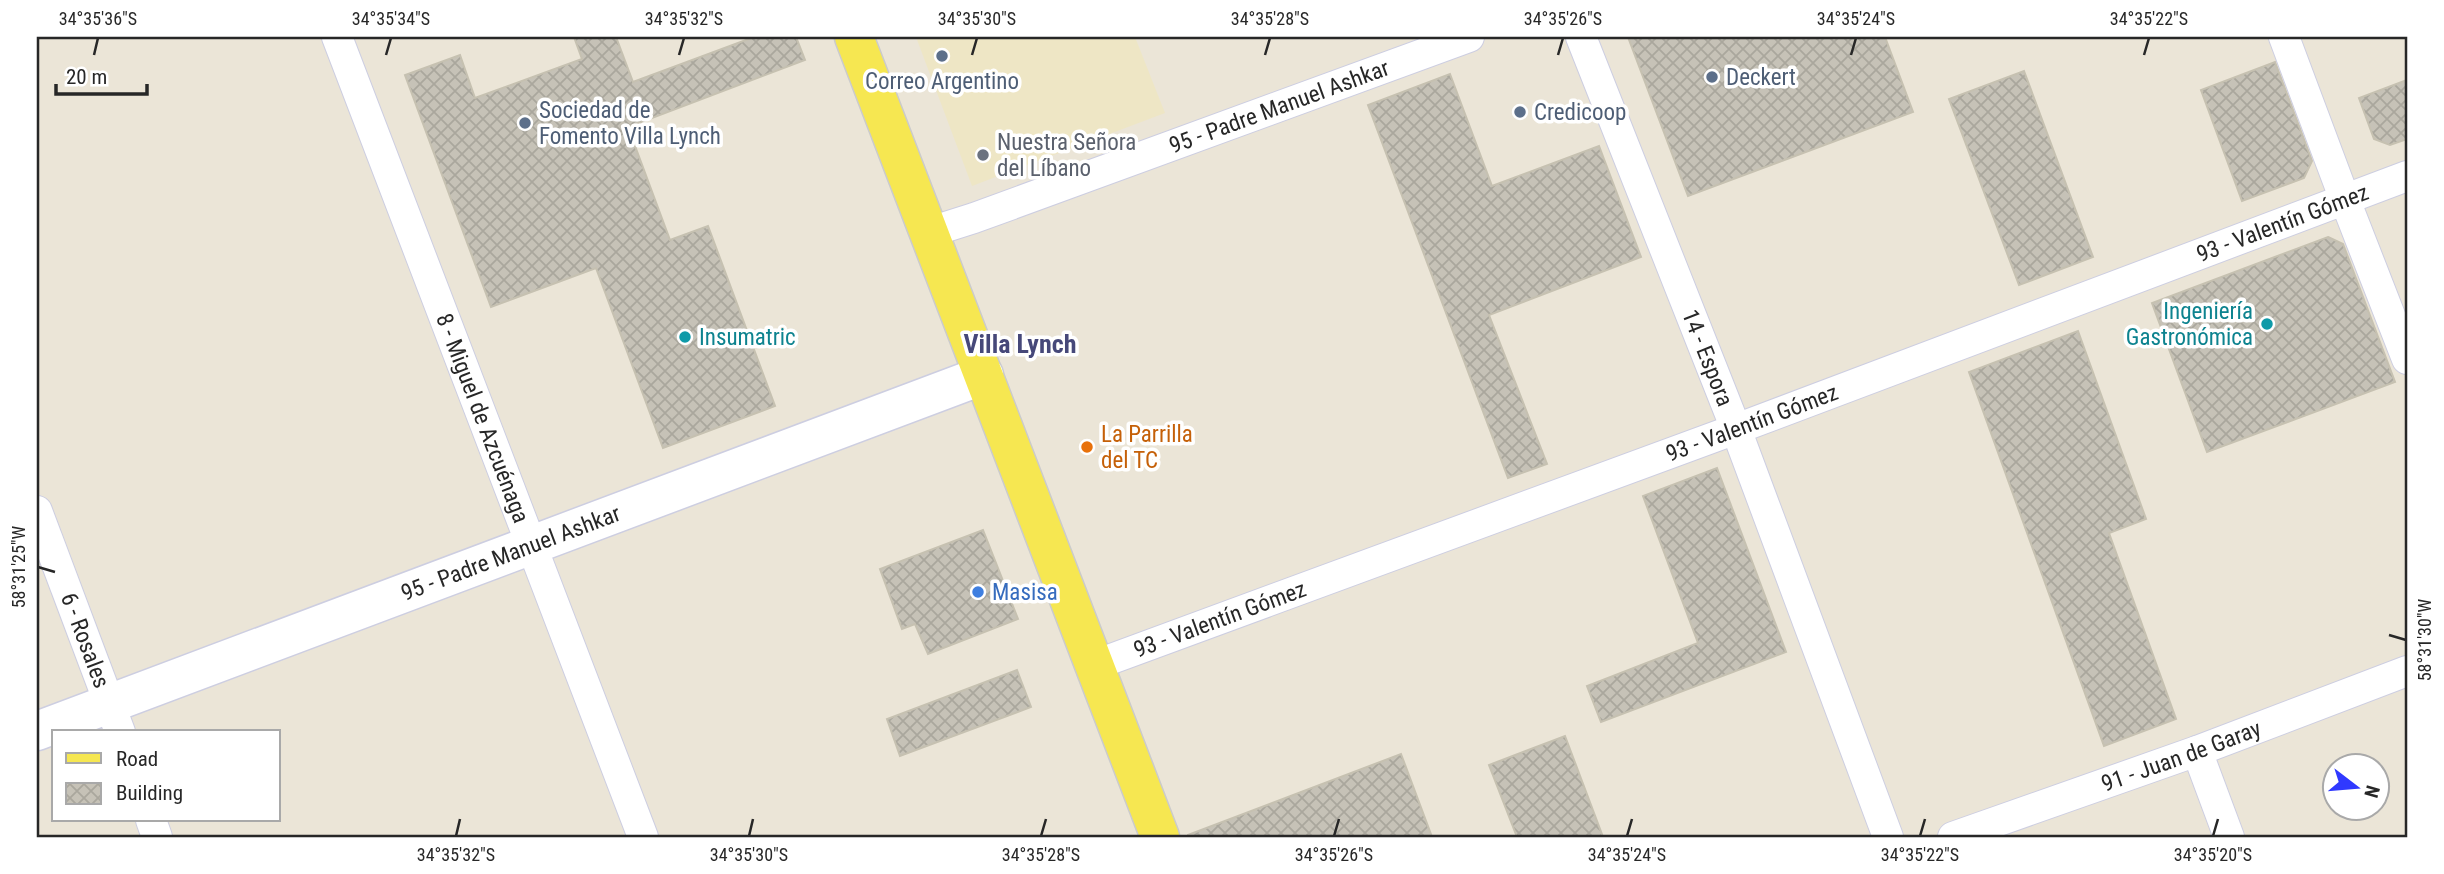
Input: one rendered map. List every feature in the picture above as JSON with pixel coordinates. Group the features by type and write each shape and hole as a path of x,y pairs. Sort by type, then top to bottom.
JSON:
{"main road":[{"path":"854,37 1160,837"}],"street":[{"name":"8 - Miguel de Azcuénaga","path":"337,37 643,837"},
{"name":"95 - Padre Manuel Ashkar","path":"930,232 1469,37"},
{"name":"14 - Espora","path":"1581,37 1736,429 1888,837"},
{"path":"2284,37 2344,200 2407,359"},
{"name":"93 - Valentín Gómez","path":"1095,665 1736,429 2407,176"},
{"name":"95 - Padre Manuel Ashkar","path":"37,731 115,718 533,546 984,375"},
{"name":"6 - Rosales","path":"37,511 115,718"},
{"name":"91 - Juan de Garay","path":"1953,837 2197,751 2407,671"},
{"path":"2197,751 2229,837"}],"shaded area":[{"path":"916,37 1135,37 1165,113 972,186"}],"building":[{"path":"574,37 616,37 633,82 754,37 796,37 805,60 628,127 670,240 708,226 775,406 663,448 596,268 491,307 405,75 460,55 475,98 582,59"},
{"path":"1628,37 1885,37 1913,112 1688,196"},
{"path":"2275,62 2312,161 2304,178 2242,201 2201,90"},
{"path":"2024,71 2093,257 2019,285 1949,99"},
{"path":"1450,74 1492,186 1599,146 1641,257 1489,315 1547,464 1508,478 1368,105"},
{"path":"2407,80 2407,139 2390,145 2374,139 2359,98"},
{"name":"Ingeniería Gastronómica","path":"2328,237 2343,244 2395,382 2207,452 2152,303"},
{"path":"2078,331 2146,519 2109,533 2176,719 2104,746 1969,372"},
{"path":"1717,468 1786,652 1601,722 1587,686 1698,643 1643,496"},
{"path":"983,530 1018,619 928,654 915,624 902,629 880,569"},
{"path":"1017,670 1031,707 900,756 887,719"},
{"path":"1565,736 1603,837 1517,837 1489,765"},
{"path":"1401,754 1432,837 1188,837 1188,835"}],"place":[{"name":"Correo Argentino","path":"942,56"},
{"name":"Deckert","path":"1712,77"},
{"name":"Credicoop","path":"1520,112"},
{"name":"Sociedad de Fomento Villa Lynch","path":"525,123"},
{"name":"Nuestra Señora del Líbano","path":"983,155"},
{"name":"Ingeniería Gastronómica","path":"2267,324"},
{"name":"Insumatric","path":"685,337"},
{"name":"La Parrilla del TC","path":"1087,447"},
{"name":"Masisa","path":"978,592"}],"district":[{"name":"Villa Lynch","path":"1020,344"}]}
